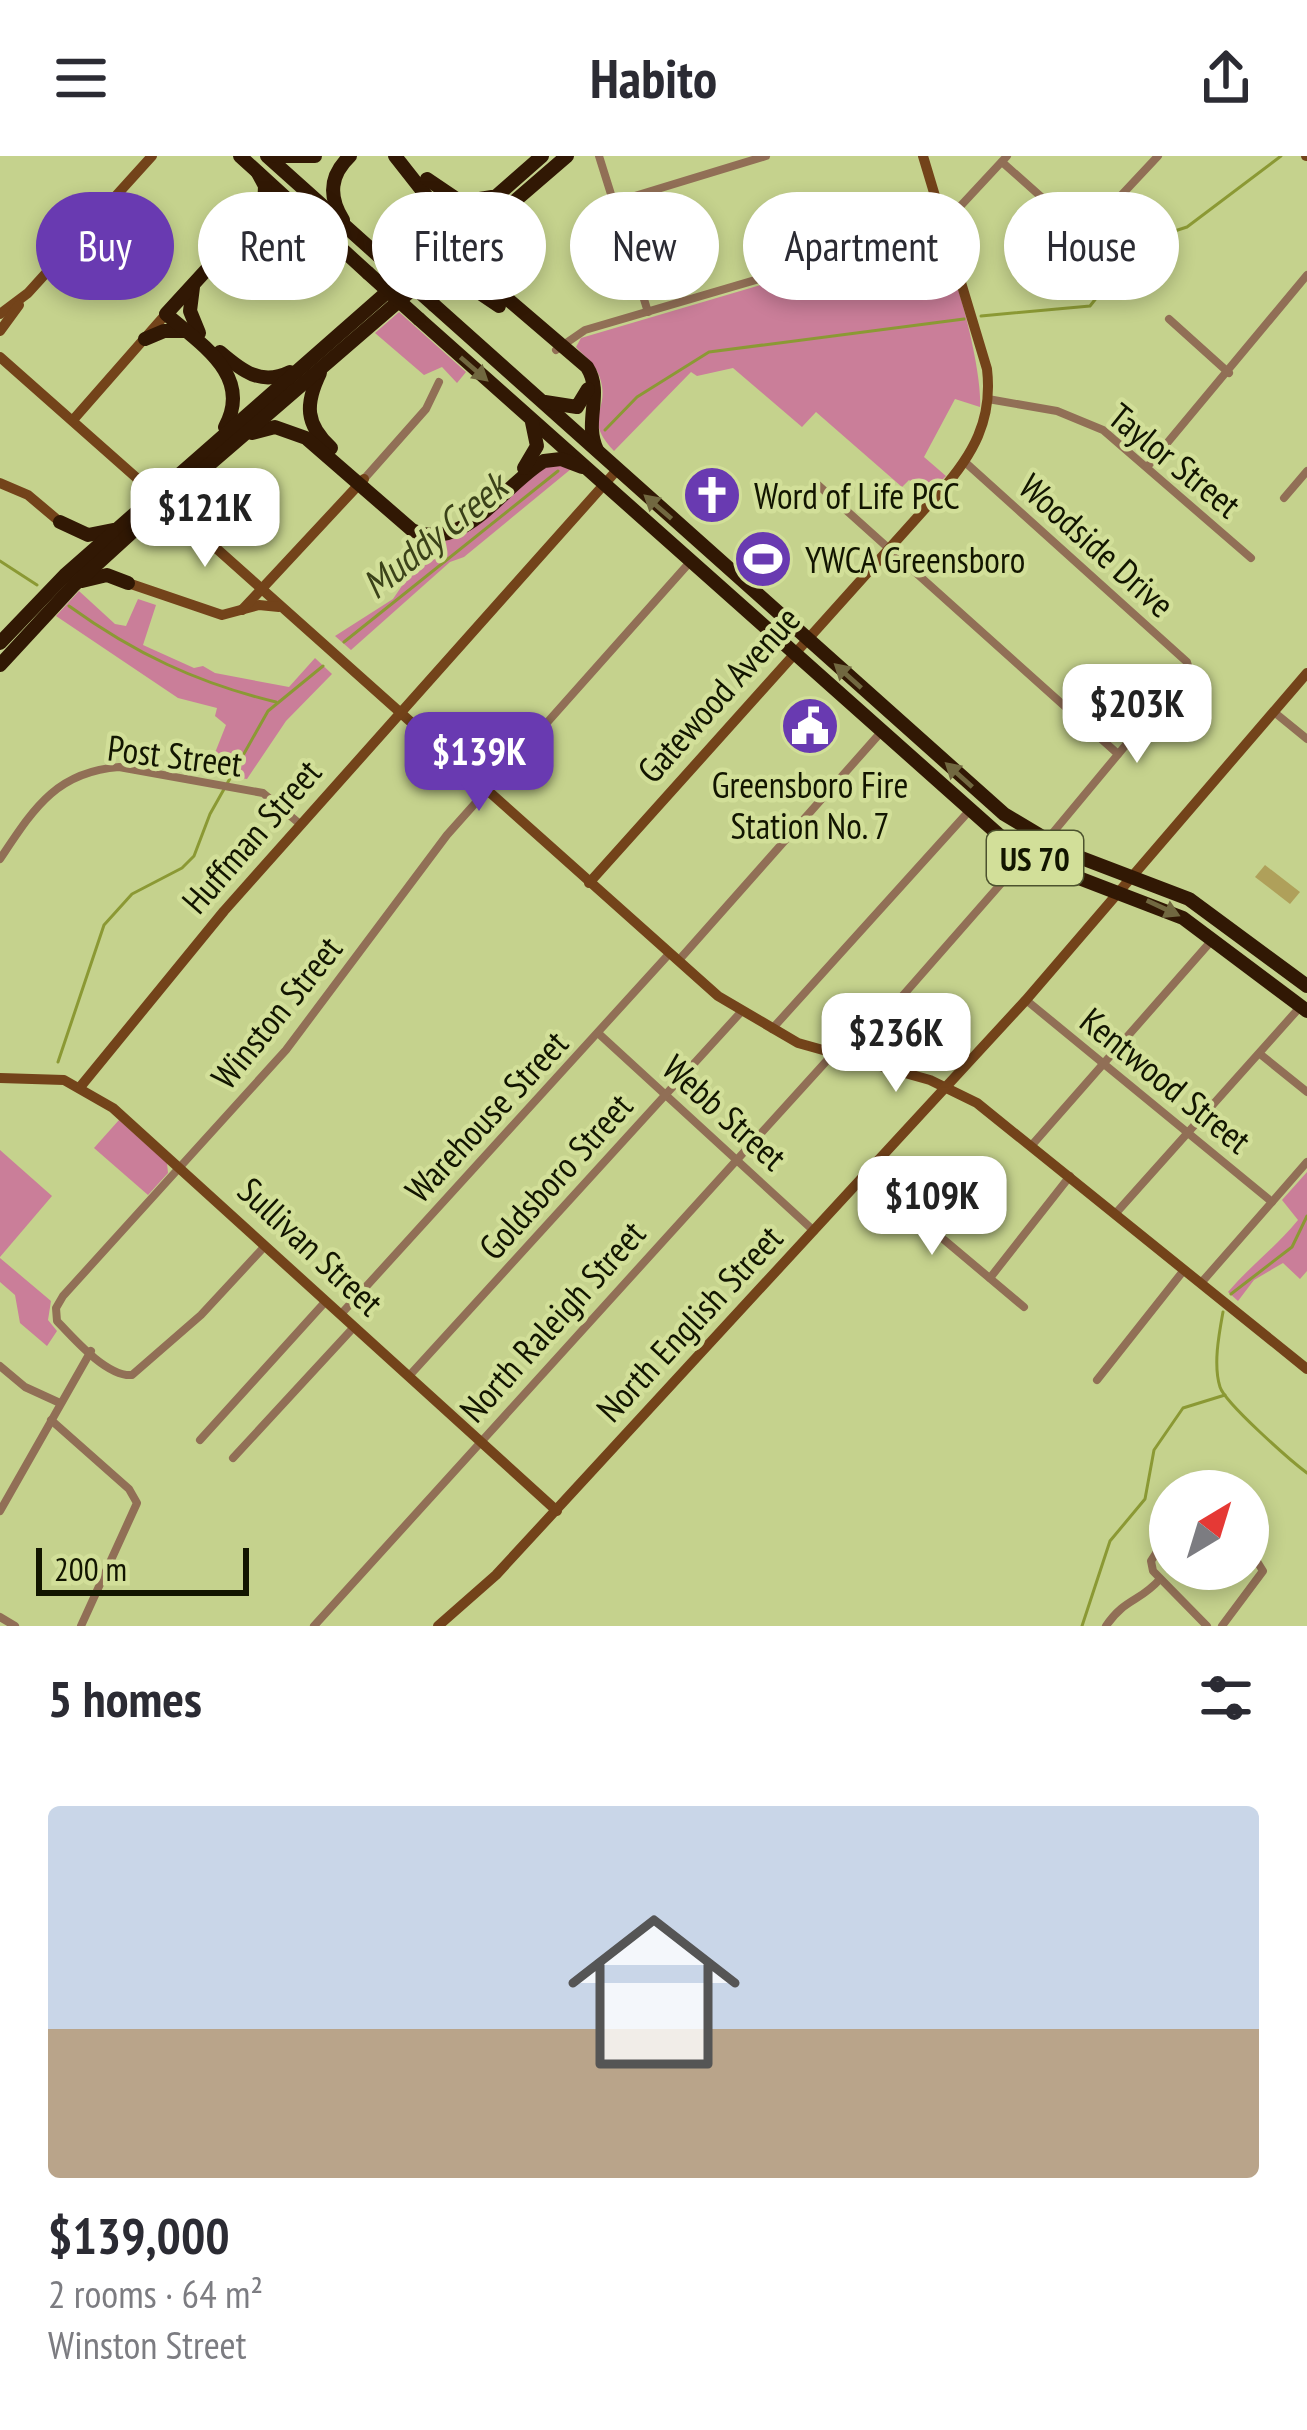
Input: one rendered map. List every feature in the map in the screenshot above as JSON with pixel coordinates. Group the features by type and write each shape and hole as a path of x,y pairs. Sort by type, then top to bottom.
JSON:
{"highway":[{"name":"US 70","path":"240,156 279,192"},
{"name":"US 70","path":"266,156 986,799 1045,842 1206,909 1307,986"},
{"path":"276,156 315,156"},
{"path":"349,230 335,208 332,187 338,168 350,156"},
{"path":"395,156 423,192"},
{"path":"407,156 442,192"},
{"path":"510,192 542,156"},
{"path":"515,192 567,156"},
{"path":"258,172 265,192"},
{"name":"US 70","path":"348,255 970,810 1027,854 1183,918 1304,1008"},
{"path":"198,280 169,312 192,332 251,376 282,376 305,363"},
{"path":"193,285 192,332 231,377 235,407 225,442"},
{"path":"225,442 305,363 384,300"},
{"path":"0,643 225,442 334,355 391,300"},
{"path":"492,300 559,348 582,373 588,392 582,404 572,408 540,401"},
{"path":"507,300 595,380 590,432 599,454"},
{"path":"146,339 164,331 192,332"},
{"path":"334,355 320,373 308,411 316,434 412,530 435,537 460,530 544,461 561,459 591,471"},
{"path":"225,442 256,430 289,429 417,525 450,527 529,464 537,440 531,418"},
{"path":"60,522 88,535 121,534"},
{"path":"0,664 70,580 78,547 60,522"},
{"path":"121,534 120,569 128,583"},
{"path":"70,580 107,575 128,583"}],"street":[{"path":"0,332 25,296 152,156"},
{"path":"598,156 611,192"},
{"path":"648,192 766,156"},
{"name":"Gatewood Avenue","path":"923,156 934,192"},
{"path":"973,192 1004,159 1084,236 1158,156"},
{"path":"1148,466 1307,275"},
{"path":"559,348 578,332 743,283"},
{"path":"0,314 25,296"},
{"path":"644,300 648,312"},
{"name":"Gatewood Avenue","path":"589,883 966,463 982,431 988,399 984,358 967,300"},
{"path":"73,420 169,312"},
{"path":"1169,319 1229,373"},
{"path":"0,357 673,958 742,1012 771,1030 847,1059 946,1087 988,1110 1307,1370"},
{"path":"242,610 426,409 440,382"},
{"name":"Taylor Street","path":"988,399 1084,421 1103,430 1251,558"},
{"name":"Woodside Drive","path":"966,463 1187,662 1190,669 1118,754"},
{"name":"Huffman Street","path":"81,1086 300,824 616,470"},
{"path":"1284,498 1307,471"},
{"path":"0,482 28,495 60,522"},
{"path":"818,485 1118,754 1045,842"},
{"name":"Winston Street","path":"91,1351 57,1321 56,1308 286,1050 486,789 691,561"},
{"path":"128,583 222,615 260,604 282,608"},
{"name":"North English Street","path":"439,1626 557,1511 867,1175 1136,877 1307,673"},
{"path":"1274,712 1307,740"},
{"name":"Warehouse Street","path":"342,1313 882,731"},
{"name":"Post Street","path":"0,859 41,798 56,784 96,769 118,767 263,794 300,824"},
{"path":"771,1030 970,810"},
{"path":"847,1059 1027,854"},
{"path":"1032,1145 1214,938"},
{"name":"Kentwood Street","path":"1026,1000 1271,1202"},
{"path":"1116,1213 1304,1008"},
{"name":"Goldsboro Street","path":"410,1376 742,1012"},
{"name":"Webb Street","path":"598,1033 814,1231"},
{"name":"North Raleigh Street","path":"314,1626 832,1054"},
{"path":"1260,1054 1307,1091"},
{"path":"0,1078 53,1078 81,1086"},
{"name":"Sullivan Street","path":"81,1086 181,1166 557,1511"},
{"path":"1201,1283 1307,1162"},
{"path":"867,1175 1024,1307"},
{"path":"990,1278 1070,1176"},
{"path":"0,1511 91,1351 110,1369 132,1375 184,1325 201,1316 266,1245"},
{"path":"1097,1380 1184,1270"},
{"path":"200,1440 327,1300"},
{"path":"233,1458 355,1326"},
{"path":"0,1366 25,1387 60,1403"},
{"path":"51,1420 129,1489 137,1503 81,1626"},
{"path":"1106,1626 1123,1602 1151,1590"},
{"path":"1171,1590 1207,1626"},
{"path":"1222,1626 1248,1590"},
{"path":"0,1616 15,1626"}],"shaded area":[{"path":"743,290 743,300 961,300 977,369 980,407 955,399 924,457 946,476 927,495 909,480 902,487 816,412 802,427 733,368 697,376 691,372 614,451 599,430 600,378 576,347 581,338"},
{"path":"399,312 466,372 457,383 442,367 424,375 375,333"},
{"path":"541,467 571,469 464,557 450,562 351,650 335,636 393,599 412,571 427,564 440,549 439,542 457,537"},
{"path":"79,591 115,624 126,626 138,599 156,605 143,645 194,668 203,666 215,673 289,687 315,658 332,674 286,721 247,779 207,773 226,725 215,716 217,708 178,698 56,616"},
{"path":"119,1120 167,1163 168,1173 148,1195 94,1148"},
{"path":"0,1150 52,1196 0,1257"},
{"path":"1307,1172 1307,1271 1300,1279 1283,1263 1254,1280 1238,1301 1228,1292 1298,1220 1282,1200"},
{"path":"0,1258 51,1301 48,1320 57,1331 47,1346 20,1323 15,1295 0,1282"}],"building":[{"name":"YWCA Greensboro","path":"763,533 788,554 784,558 791,564 772,585 740,559"},
{"path":"1265,865 1300,892 1290,904 1255,877"}],"waterway":[{"name":"Muddy Creek","path":"981,316 1090,306 1128,258 1153,238 1187,227 1281,156"},
{"name":"Muddy Creek","path":"605,430 637,397 709,352 964,319"},
{"name":"Muddy Creek","path":"344,642 558,471"},
{"name":"Muddy Creek","path":"0,561 37,585"},
{"name":"Muddy Creek","path":"69,606 167,664 219,686 276,702"},
{"path":"58,1062 104,925 132,894 182,868 194,856 210,814 268,711 323,666"},
{"path":"1231,1294 1292,1247 1307,1216"},
{"path":"1223,1312 1217,1359 1220,1387 1246,1418 1307,1473"},
{"path":"1082,1626 1110,1541 1145,1499 1154,1450 1183,1408 1225,1395"}],"place":[{"name":"Word of Life PCC","path":"712,495"},
{"name":"YWCA Greensboro","path":"763,559"},
{"name":"Greensboro Fire Station No. 7","path":"810,726"}]}
